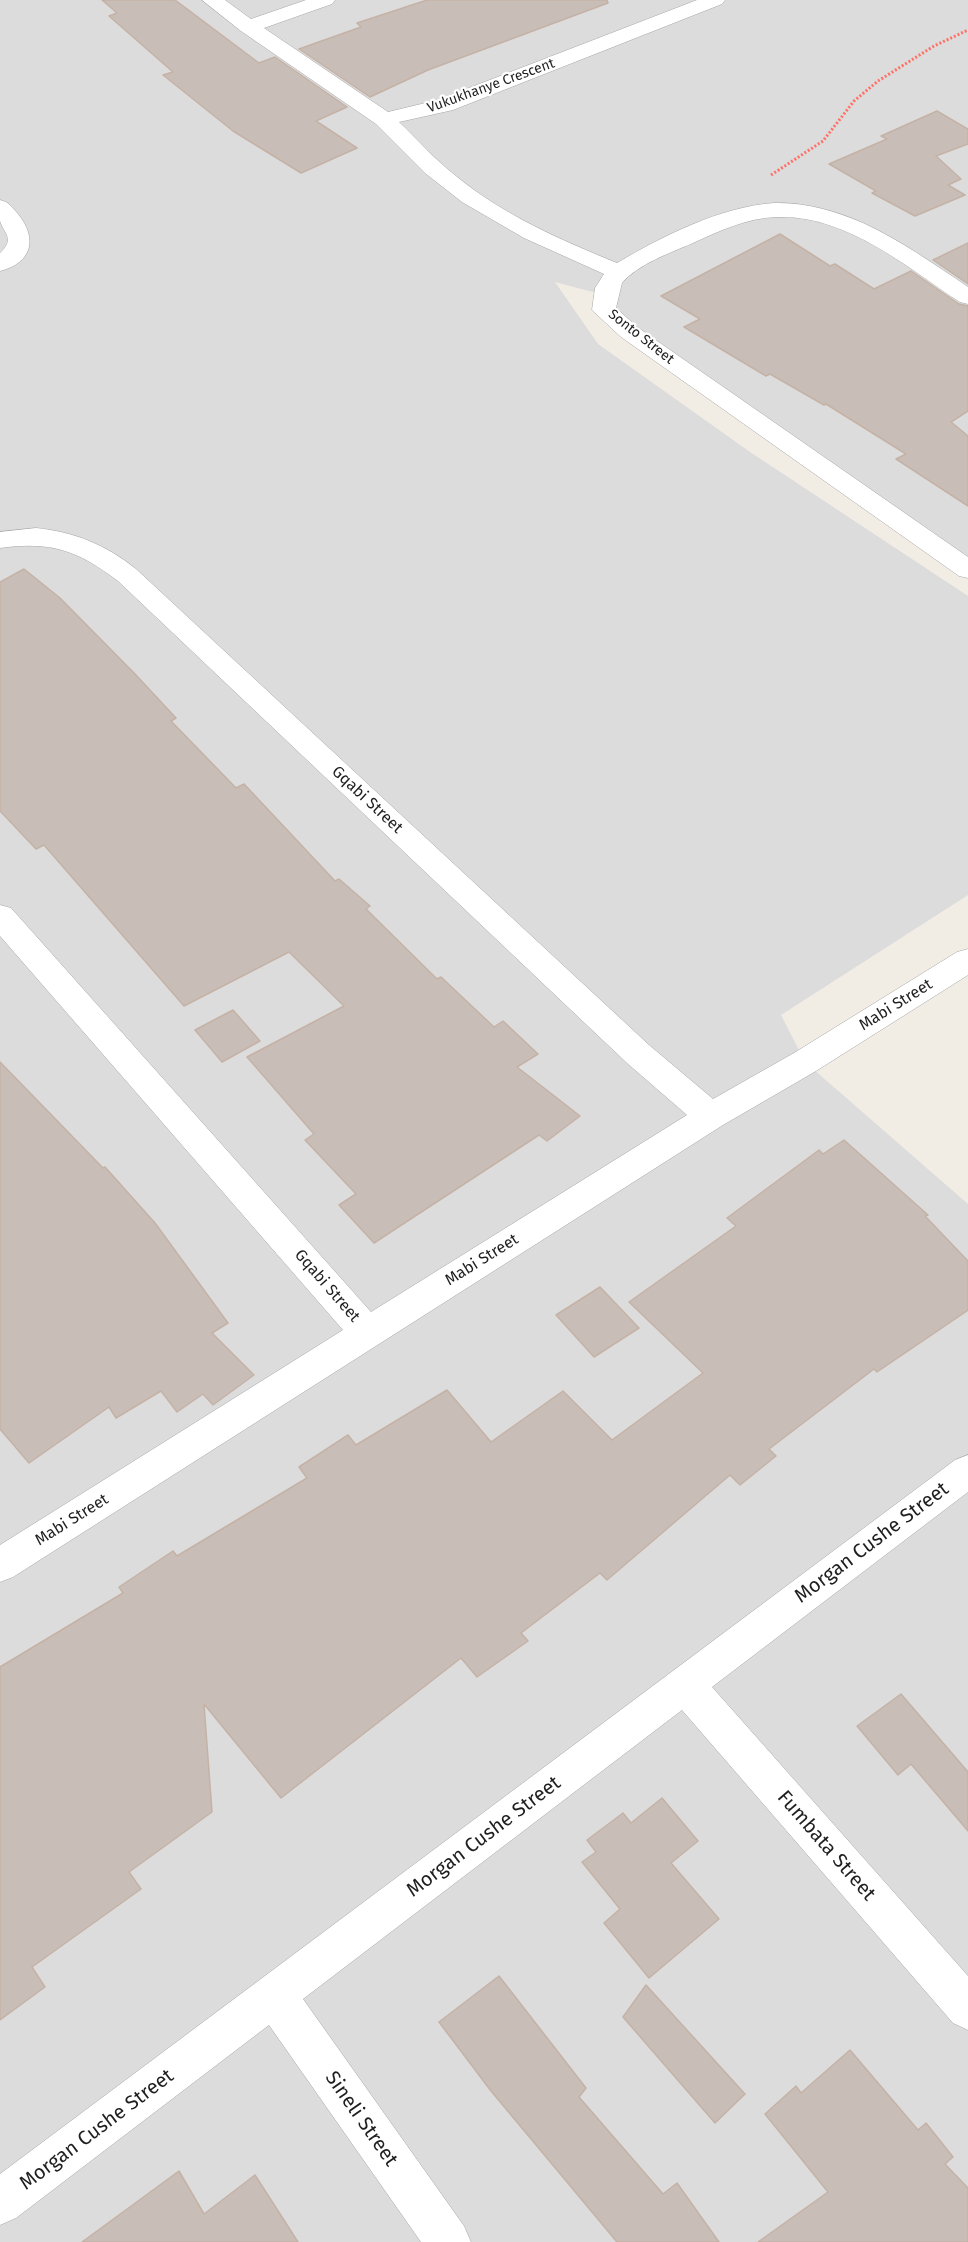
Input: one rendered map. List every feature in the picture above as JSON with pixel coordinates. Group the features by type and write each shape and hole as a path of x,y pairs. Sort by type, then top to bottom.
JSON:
{"street":[{"path":"212,0 384,119 449,182 490,210 527,232 620,272"},
{"path":"248,27 325,0"},
{"name":"Vukukhanye Crescent","path":"384,119 445,105 715,0"},
{"path":"0,207 20,231 20,245 9,258 0,264"},
{"name":"Sonto Street","path":"968,297 865,232 838,220 802,211 774,210 737,218 676,242 611,277 604,295 604,310 629,332 968,570"},
{"name":"Gqabi Street","path":"0,540 21,536 65,539 84,545 105,557 128,575 638,1054 711,1116"},
{"name":"Gqabi Street","path":"0,916 367,1332"},
{"name":"Mabi Street","path":"0,1566 711,1116 805,1062 968,960"},
{"name":"Morgan Cushe Street","path":"0,2202 275,1997 684,1684 968,1471"},
{"name":"Fumbata Street","path":"684,1684 968,2008"},
{"name":"Sineli Street","path":"275,1997 448,2242"}],"path":[{"path":"737,218 756,184 823,141 854,101 878,81 934,46 968,30"}],"shaded area":[{"path":"0,0 968,0 968,570 649,346 604,295 555,282 598,344 750,452 968,596 968,895 781,1015 805,1062 968,1204 968,2242 0,2242"}],"building":[{"path":"102,0 175,0 259,63 275,57 347,107 316,121 357,148 301,173 233,131 163,75 173,72 109,16 117,13"},
{"path":"427,0 607,0 608,3 428,70 370,97 299,49 361,27 357,23"},
{"path":"937,111 968,129 968,144 936,156 961,179 948,185 965,195 915,216 872,193 876,191 829,164 887,139 881,136"},
{"path":"780,234 830,266 835,264 874,289 911,271 959,304 968,306 968,411 951,422 968,436 968,506 896,459 906,454 826,404 824,405 770,374 766,376 684,327 700,319 661,296"},
{"path":"968,243 968,284 933,260"},
{"path":"24,569 60,598 135,674 176,718 171,721 236,788 244,784 335,881 339,879 370,906 366,909 437,979 441,977 494,1027 503,1021 538,1054 517,1067 580,1116 547,1141 539,1135 374,1243 339,1205 356,1194 305,1140 314,1134 247,1057 344,1006 289,952 184,1006 44,845 36,849 0,811 0,582"},
{"path":"233,1010 260,1041 222,1062 195,1030"},
{"path":"0,1062 103,1168 105,1167 155,1223 228,1323 212,1333 254,1375 213,1405 203,1394 177,1412 161,1391 116,1418 109,1407 29,1463 0,1429"},
{"path":"844,1140 928,1215 925,1216 968,1261 968,1310 877,1372 874,1369 769,1449 776,1456 740,1485 730,1475 607,1580 600,1573 521,1633 528,1641 477,1677 461,1658 281,1798 204,1704 212,1812 129,1872 141,1889 32,1967 45,1987 0,2020 0,1667 123,1593 119,1587 173,1551 177,1556 307,1478 299,1467 348,1435 356,1445 447,1390 491,1442 563,1391 612,1440 703,1373 629,1302 736,1226 727,1218 819,1150 823,1154"},
{"path":"600,1287 639,1328 594,1357 556,1315"},
{"path":"901,1694 968,1772 968,1831 911,1764 898,1775 857,1726"},
{"path":"662,1798 698,1841 671,1863 719,1919 649,1978 604,1923 620,1909 582,1862 596,1852 587,1840 623,1813 631,1823"},
{"path":"499,1976 586,2088 579,2097 663,2194 677,2183 719,2242 617,2242 491,2091 439,2022"},
{"path":"646,1985 745,2094 715,2123 623,2017"},
{"path":"850,2050 918,2130 926,2123 953,2157 945,2164 968,2188 968,2242 758,2242 828,2192 765,2114 796,2086 801,2093"},
{"path":"179,2171 204,2214 255,2175 298,2242 82,2242"}]}
